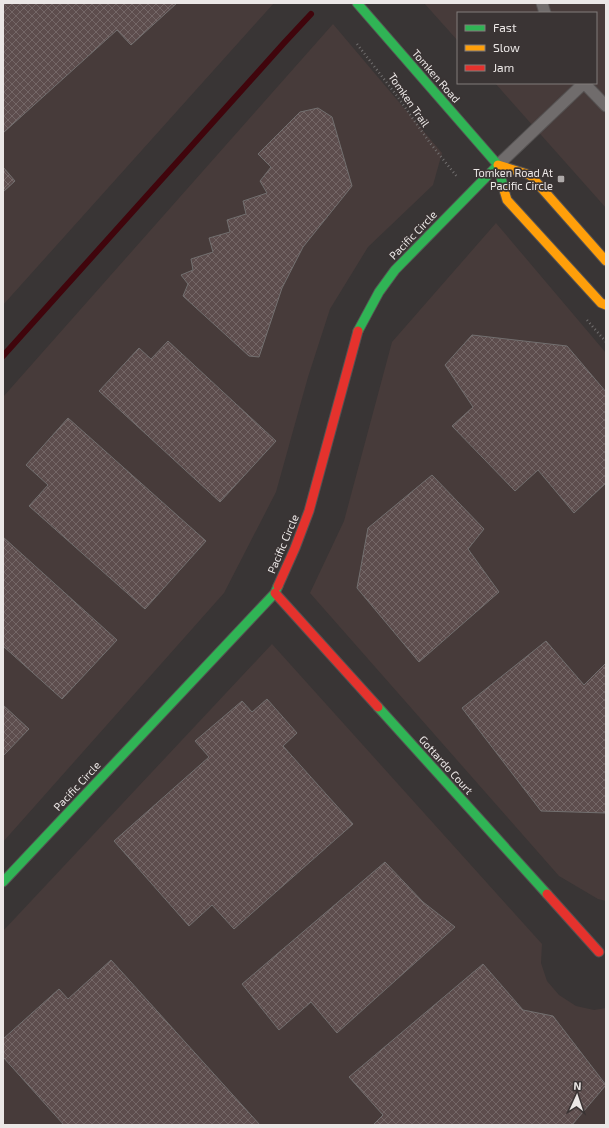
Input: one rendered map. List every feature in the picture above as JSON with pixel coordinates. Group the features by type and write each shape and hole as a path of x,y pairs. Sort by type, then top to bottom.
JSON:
{"street":[{"name":"Tomken Road","path":"357,3 498,165 507,200 601,303 606,305"},
{"path":"498,165 530,175 606,261"},
{"name":"Pacific Circle","path":"3,882 275,593 295,548 309,511 359,329 379,292 396,270 498,165"},
{"name":"Gottardo Court","path":"275,593 599,952"}],"lane":[{"path":"498,165 583,84"},
{"path":"585,84 606,106"}],"path":[{"name":"Tomken Trail","path":"357,44 447,165"}],"shaded area":[{"path":"3,3 274,3 3,305"},
{"path":"424,3 606,3 606,208 496,84 597,84 597,12 457,12 457,40"},
{"path":"333,24 442,153 433,185 368,247 330,309 308,377 276,492 224,593 3,842 3,397"},
{"path":"496,223 606,353 606,901 598,899 559,876 310,593 344,521 392,342"},
{"path":"272,644 542,944 541,963 547,981 559,995 576,1006 594,1010 606,1008 606,1125 3,1125 3,931"}],"building":[{"path":"3,3 177,3 131,45 117,30 3,133"},
{"path":"318,108 332,117 352,186 303,247 282,288 259,357 249,356 183,296 188,284 181,275 193,270 191,259 213,252 209,238 230,232 227,220 246,214 243,201 267,193 260,181 271,167 258,154 300,112"},
{"path":"3,167 15,181 3,192"},
{"path":"472,335 567,346 606,392 606,483 574,513 538,470 515,491 452,426 473,407 445,365"},
{"path":"168,341 276,441 220,502 99,391 139,348 151,359"},
{"path":"68,418 206,541 145,609 29,506 48,485 26,465"},
{"path":"432,475 484,529 468,549 499,592 419,662 357,588 368,528"},
{"path":"3,537 117,640 62,699 3,646"},
{"path":"546,641 584,685 606,663 606,813 541,811 462,708"},
{"path":"267,699 297,733 283,746 353,824 234,929 212,905 189,926 114,841 209,757 195,741 242,701 252,712"},
{"path":"3,705 29,729 3,756"},
{"path":"385,862 423,902 455,927 337,1033 311,1002 279,1030 242,984"},
{"path":"111,960 260,1125 64,1125 3,1057 3,1039 59,989 68,999"},
{"path":"483,964 523,1010 553,1016 606,1085 572,1125 373,1125 383,1115 349,1077"}],"waterway":[{"path":"3,356 311,14"}],"traffic: fast":[{"path":"357,3 498,165 504,190"},
{"path":"358,331 379,292 395,270 498,165"},
{"path":"3,882 275,593 278,586"},
{"path":"378,707 547,894"}],"traffic: slow":[{"path":"498,165 530,175 606,261"},
{"path":"504,190 507,200 601,303 606,305"}],"traffic: jam":[{"path":"278,586 309,511 358,331"},
{"path":"275,593 378,707"},
{"path":"547,894 599,952"}],"place":[{"name":"Tomken Road At Pacific Circle","path":"561,179"}]}
